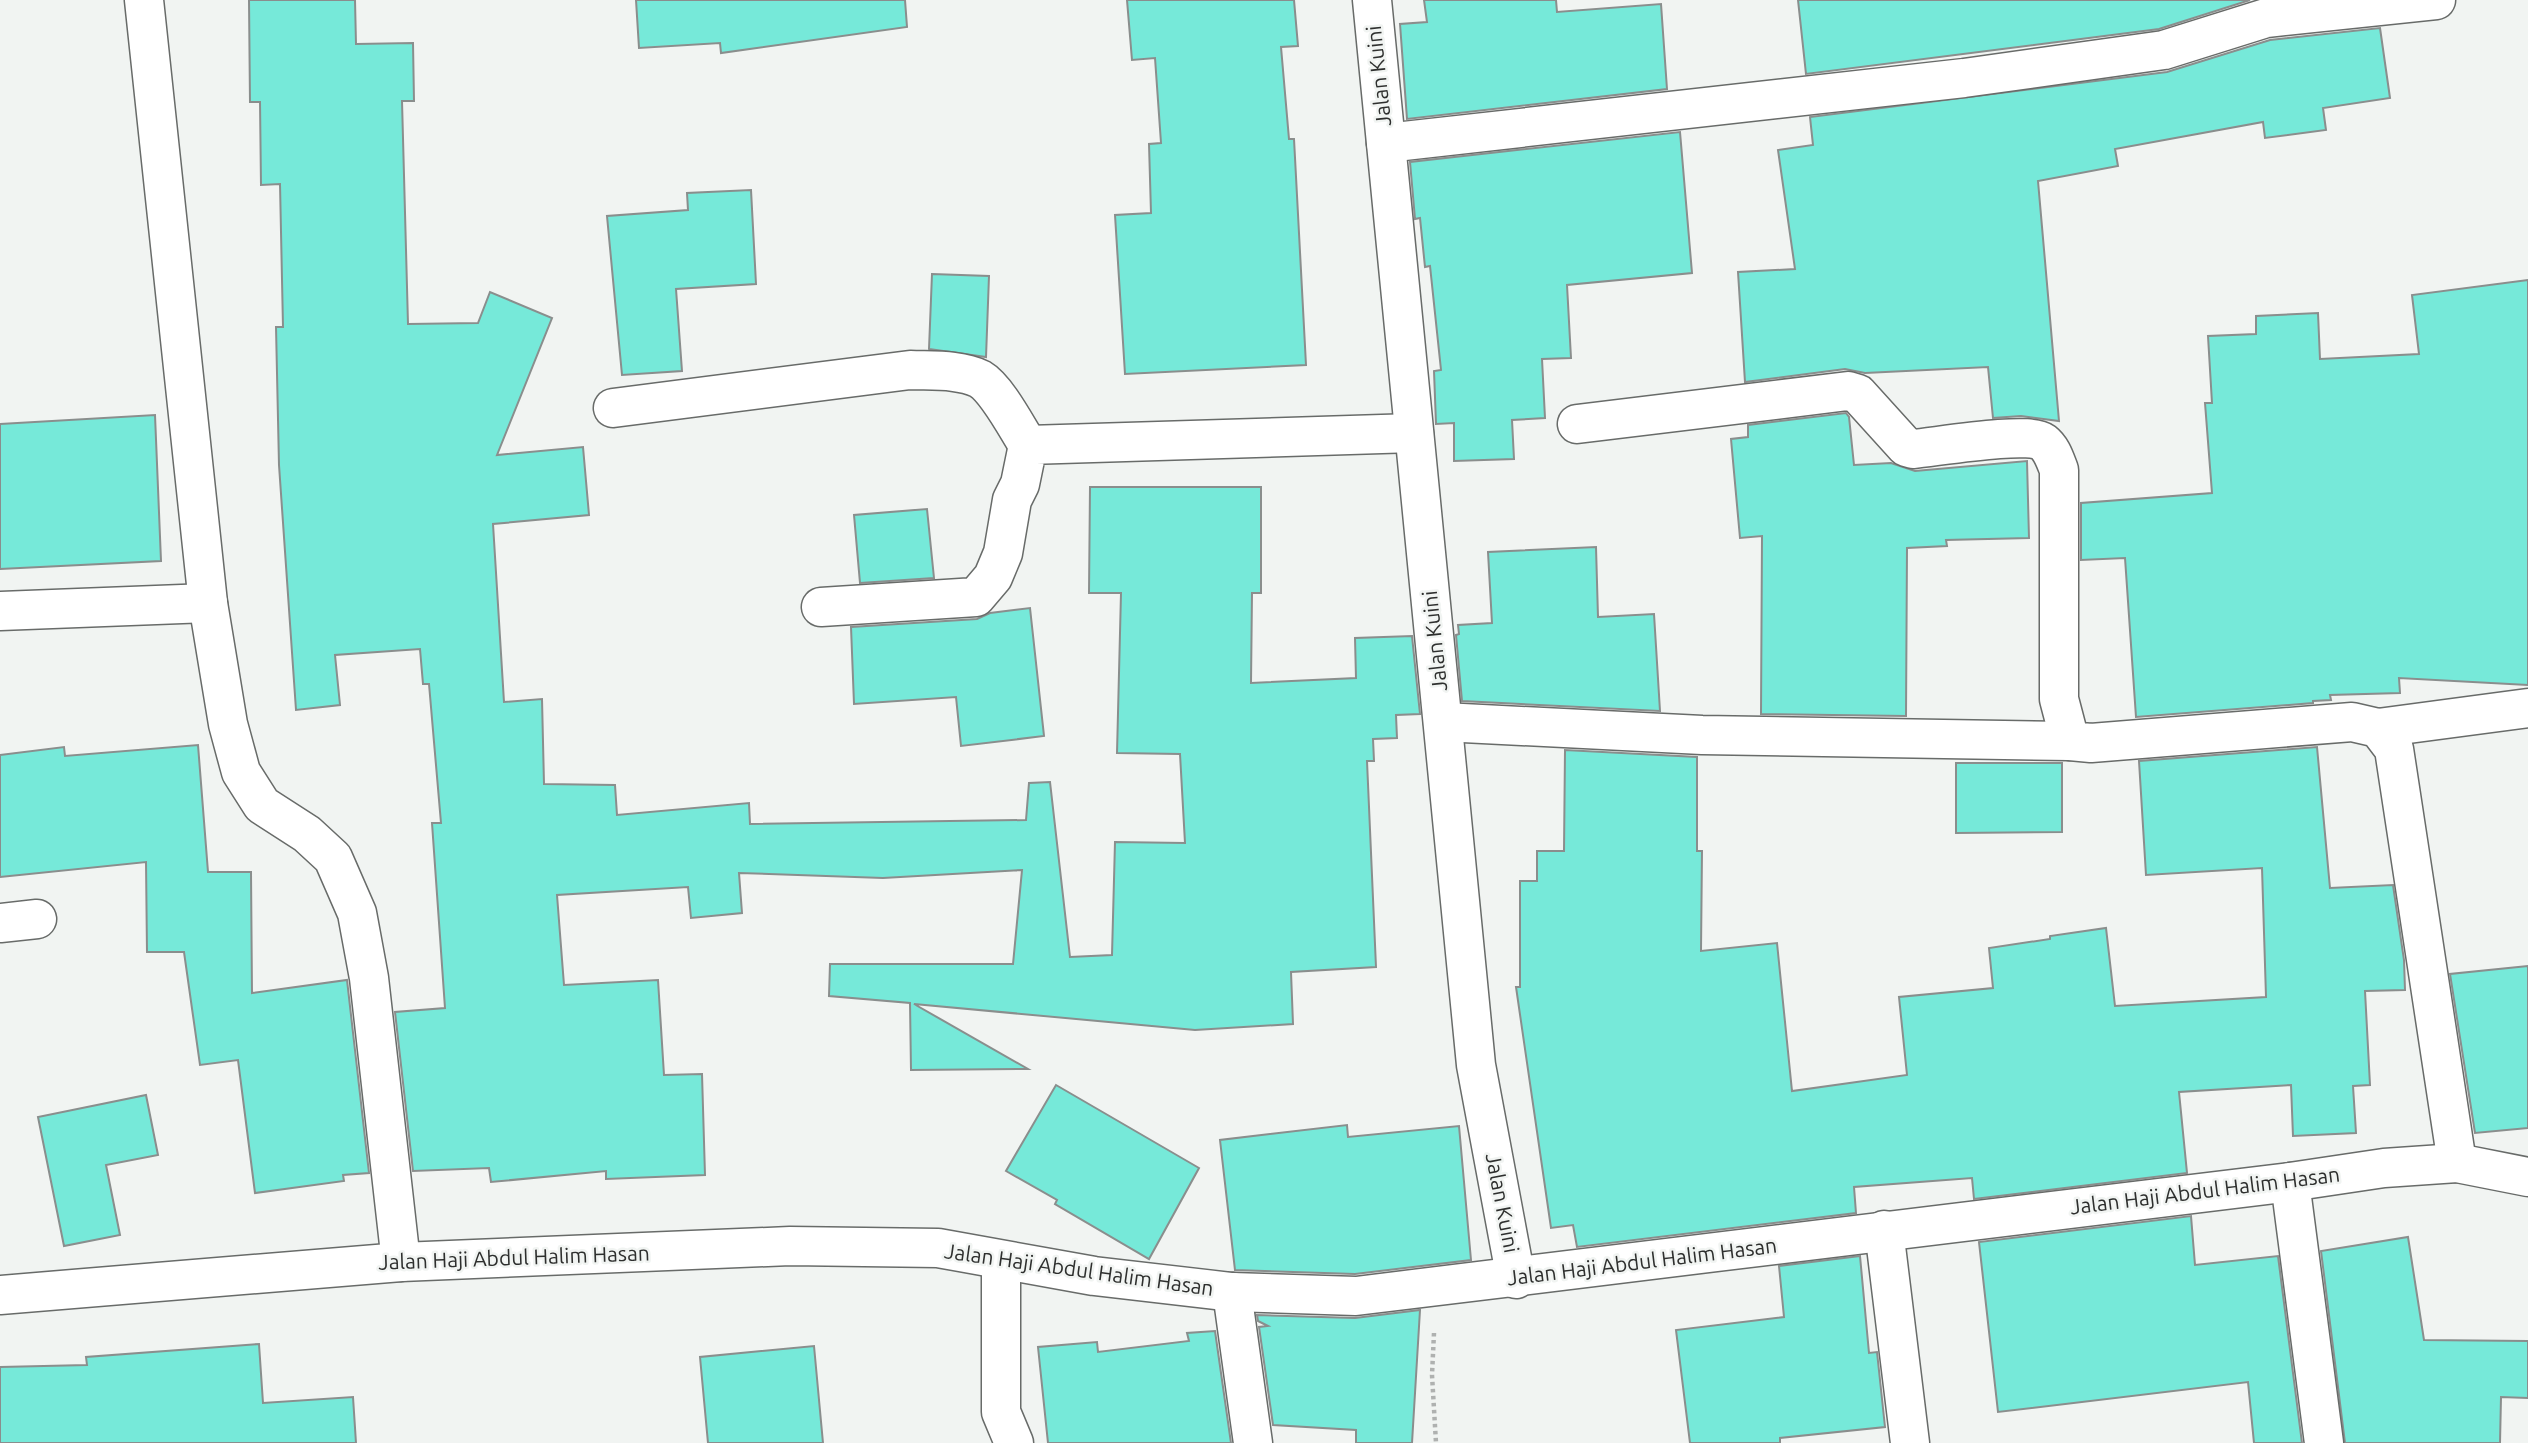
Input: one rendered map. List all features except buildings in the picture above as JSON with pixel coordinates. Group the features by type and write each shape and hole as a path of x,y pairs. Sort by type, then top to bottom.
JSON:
{"street":[{"path":"144,0 208,603 228,724 241,772 262,805 307,834 333,858 357,913 369,978 401,1262"},
{"name":"Jalan Kuini","path":"1372,0 1476,1065 1516,1279"},
{"path":"1386,143 1977,76 2164,50 2266,18 2435,0"},
{"path":"613,408 910,370 943,371 981,380 989,387 1028,445 1020,484 1012,500 1003,553 993,577 976,597 821,607"},
{"path":"1577,424 1840,391 1858,394 1906,447 1913,449 2022,437 2041,441 2051,451 2059,470 2059,699 2070,741"},
{"path":"1028,445 1414,433"},
{"path":"0,611 208,603"},
{"path":"1443,722 1702,735 2091,743 2352,722 2378,728 2528,708"},
{"path":"2378,728 2394,749 2400,776 2457,1163"},
{"name":"Jalan Haji Abdul Halim Hasan","path":"0,1294 401,1262 790,1246 938,1248 1094,1276 1232,1292 1356,1296 1516,1279 2384,1168 2457,1163 2528,1177"},
{"path":"2290,1182 2324,1443"},
{"path":"1884,1230 1910,1443"},
{"path":"1001,1261 1001,1412 1014,1443"},
{"path":"1232,1292 1253,1443"}],"path":[{"path":"1436,1443 1432,1376 1437,1287"}]}
